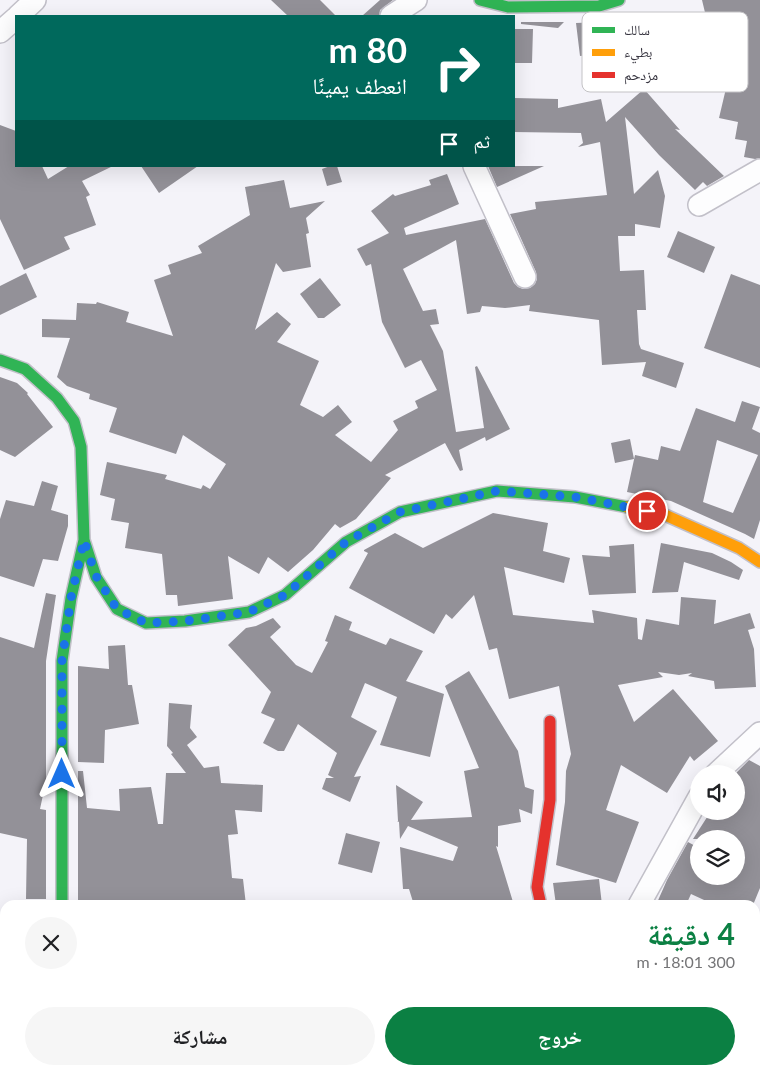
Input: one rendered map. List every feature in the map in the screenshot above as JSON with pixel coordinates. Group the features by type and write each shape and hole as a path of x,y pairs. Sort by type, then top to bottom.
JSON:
{"street":[{"path":"19,15 35,0"},
{"path":"480,0 508,6 599,6 619,0"},
{"path":"0,32 15,19"},
{"path":"474,167 525,277"},
{"path":"699,205 760,170"},
{"path":"0,360 25,369 58,398 74,421 81,447 84,540 71,598 62,661 62,900"},
{"path":"84,540 96,576 117,609 146,623 186,621 249,612 285,595 346,542 400,512 497,491 575,497 665,515 739,548 760,562"},
{"path":"539,900 538,887 550,800 550,721"},
{"path":"726,765 760,733"},
{"path":"642,900 690,813"}],"building":[{"path":"271,0 320,0 335,15 287,15"},
{"path":"380,0 393,0 380,10 379,15 363,15"},
{"path":"702,0 760,0 760,158 744,157 747,141 735,139 738,122 719,118 725,92 748,92 748,12 705,12"},
{"path":"521,22 564,22 558,28 521,24"},
{"path":"576,23 582,23 582,56 580,56"},
{"path":"515,29 533,29 532,63 515,63"},
{"path":"641,92 647,92 680,130 675,129 724,176 707,186 703,182 695,190 659,155 625,117 634,194 658,170 665,196 660,228 635,224 635,236 618,236 620,271 644,270 646,310 637,310 639,344 641,349 684,363 676,388 642,376 646,362 602,365 599,320 529,311 530,305 505,308 482,306 480,312 467,314 456,240 403,269 423,311 436,309 439,324 430,325 443,351 456,432 484,428 475,367 477,366 510,429 486,441 485,437 459,450 463,470 460,471 445,443 385,475 391,478 356,519 340,528 335,524 313,550 288,572 268,557 259,574 228,556 233,599 178,606 177,595 166,595 162,554 125,548 129,523 111,520 115,499 100,495 107,462 167,475 165,479 201,489 203,485 210,489 226,464 183,435 176,454 109,432 117,408 89,399 90,394 67,386 57,377 70,338 42,337 42,319 76,320 77,303 96,304 97,302 129,312 126,322 173,336 154,280 171,274 168,265 202,253 198,246 250,215 245,187 284,180 290,208 325,201 306,218 309,233 306,234 311,267 283,272 276,263 255,330 277,312 291,324 277,342 319,361 300,405 323,417 338,405 352,422 335,435 371,462 398,430 393,421 418,408 415,401 437,390 421,360 405,368 382,322 371,264 366,266 357,249 389,233 371,211 393,194 395,196 431,185 429,180 447,174 459,204 404,228 406,235 485,219 514,283 523,289 530,288 537,279 536,272 510,214 536,209 535,202 607,195 600,142 578,147 583,143 581,133 515,132 515,98 558,99 558,108 601,99 606,122"},
{"path":"0,125 15,131 15,167 42,167 48,179 67,167 111,167 82,181 90,195 86,197 96,225 64,237 70,249 24,270 0,219"},
{"path":"544,166 497,187 488,167"},
{"path":"142,167 197,167 159,193"},
{"path":"337,167 342,182 327,186 322,169"},
{"path":"678,231 715,247 704,273 667,257"},
{"path":"26,273 37,297 0,315 0,286"},
{"path":"731,274 760,285 760,368 704,348"},
{"path":"320,278 341,305 324,318 318,318 300,294"},
{"path":"0,377 17,383 28,393 53,427 15,457 0,450"},
{"path":"742,401 760,407 752,429 760,433 760,520 754,539 671,501 627,492 635,455 658,460 661,446 680,451 696,408 735,422","holes":["717,440 758,455 733,513 703,502"]},
{"path":"630,439 634,459 615,463 611,443"},
{"path":"42,481 58,486 51,510 68,515 68,526 58,561 43,559 34,587 0,576 0,519 6,500 34,506"},
{"path":"493,513 548,523 543,551 570,558 564,583 504,567 513,615 594,623 592,610 637,618 638,639 642,640 646,619 679,625 681,597 716,600 714,624 750,613 755,628 748,630 754,649 756,687 715,689 714,681 688,676 692,673 679,675 658,672 663,677 618,685 634,722 673,689 718,741 694,761 690,756 667,793 621,765 606,810 639,822 616,883 556,865 565,802 566,771 571,754 559,686 509,699 497,648 489,650 474,595 452,619 446,614 434,634 349,588 368,553 364,550 395,533 423,548"},
{"path":"661,543 712,553 731,562 743,570 739,580 684,562 678,592 652,593"},
{"path":"634,544 636,593 589,595 582,555 610,557 609,546"},
{"path":"46,593 56,595 46,661 46,781 40,809 46,810 46,899 26,899 27,839 0,833 0,637 34,648"},
{"path":"335,615 352,622 349,630 386,645 390,638 423,651 406,681 444,694 430,757 380,745 397,697 365,683 351,717 377,731 354,777 361,776 350,802 322,789 326,778 334,778 328,775 337,753 298,724 284,751 278,751 263,743 275,719 261,713 271,692 228,645 246,628 256,626 273,618 281,627 270,637 296,665 312,673 328,642 325,641"},
{"path":"125,645 128,685 132,685 139,724 105,730 104,763 78,762 78,666 109,669 108,646"},
{"path":"469,671 518,751 525,787 534,790 532,814 519,809 521,822 498,826 498,847 496,846 512,900 412,900 409,889 403,889 400,847 453,861 458,847 408,826 400,839 399,822 397,821 396,785 423,802 411,820 472,817 464,771 479,768 445,686"},
{"path":"169,703 192,705 190,728 197,737 187,745 204,768 219,766 221,783 263,785 262,812 235,810 238,834 228,835 232,878 243,879 245,900 78,900 78,771 83,771 87,808 120,811 119,789 151,787 158,824 163,824 166,773 186,773 167,746"},
{"path":"749,760 760,766 760,888 755,900 704,900 691,894 688,900 658,900 688,842 690,843 690,885 745,885 745,830 699,830 705,820 745,820 744,765"},
{"path":"346,833 380,842 372,873 338,864"},
{"path":"599,879 601,900 555,900 553,883"}],"traffic: fast":[{"path":"480,0 508,7 599,6 619,0"},
{"path":"0,360 25,369 57,398 74,421 81,447 84,540 71,598 62,661 62,900"},
{"path":"84,540 96,577 117,609 146,623 185,621 249,612 285,595 346,542 400,512 497,491 575,497 627,507"}],"traffic: slow":[{"path":"627,507 665,515 739,548 760,562"}],"traffic: jam":[{"path":"540,900 537,887 550,800 550,721"}],"route":[{"path":"62,774 62,661 71,598 84,540 96,576 117,609 146,623 186,621 249,612 285,595 346,542 400,512 497,491 575,497 647,511"}]}
